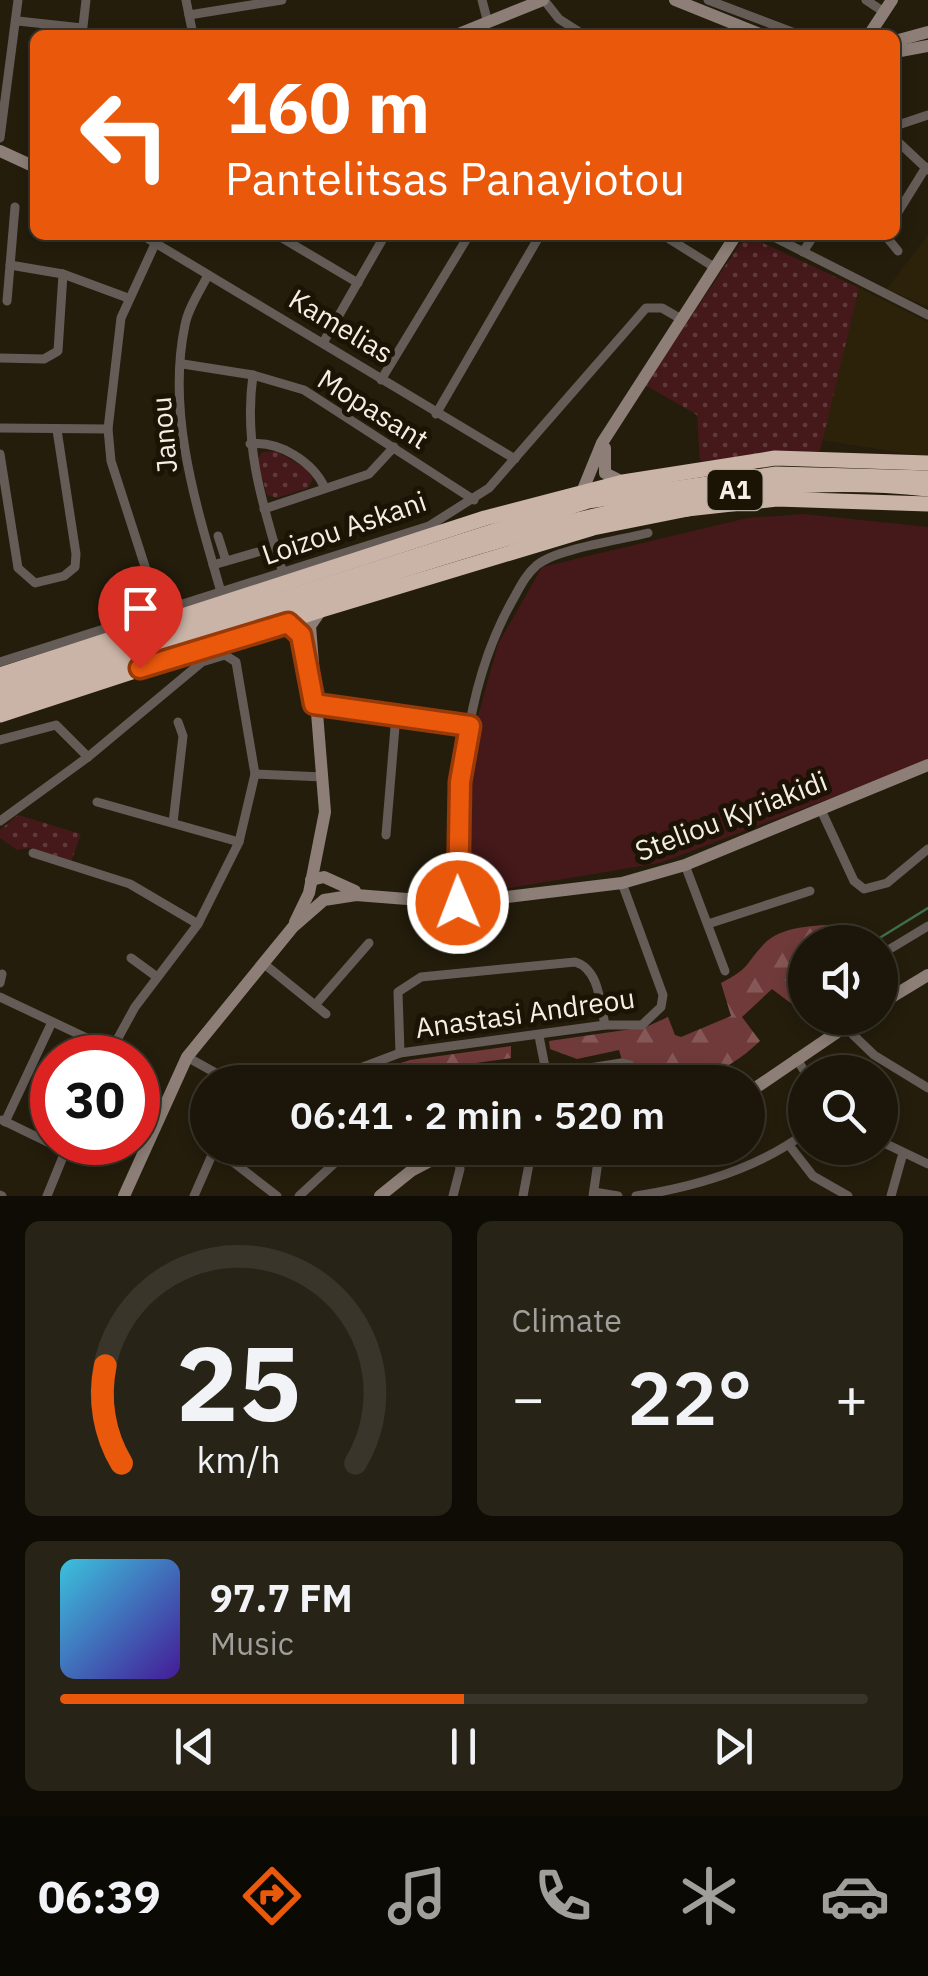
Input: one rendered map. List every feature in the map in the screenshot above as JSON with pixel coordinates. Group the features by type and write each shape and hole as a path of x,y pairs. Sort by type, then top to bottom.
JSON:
{"highway":[{"path":"584,496 623,482 776,458 928,462"},
{"path":"0,676 466,524 723,464"},
{"name":"A1","path":"0,689 584,496 776,474 928,478"},
{"name":"A1","path":"0,703 545,527 615,508 776,486 886,485 928,490"},
{"path":"545,527 778,499 928,504"},
{"path":"0,716 321,610 593,528 688,509"}],"street":[{"path":"0,138 18,0"},
{"path":"82,30 86,0"},
{"path":"186,0 192,30"},
{"path":"188,15 282,0"},
{"path":"482,0 488,23"},
{"path":"469,30 544,0 559,19 576,30"},
{"path":"675,0 702,3 785,30"},
{"path":"866,0 888,6 873,30"},
{"path":"702,3 753,30"},
{"path":"18,20 71,30"},
{"path":"900,39 928,32"},
{"path":"900,51 928,46"},
{"path":"900,124 928,115"},
{"path":"900,144 927,168 900,208"},
{"path":"0,151 30,166"},
{"path":"6,301 14,207"},
{"name":"Kamelias","path":"149,240 516,459"},
{"path":"285,240 358,284"},
{"path":"323,344 382,240"},
{"path":"381,380 465,240"},
{"path":"436,414 537,240"},
{"path":"671,240 714,267"},
{"path":"584,496 610,431 733,240"},
{"path":"780,240 928,315"},
{"path":"803,252 811,240"},
{"path":"890,240 898,250"},
{"path":"155,244 128,298 108,429 111,462 160,613"},
{"path":"10,265 63,274 128,298"},
{"path":"0,358 54,356 63,274"},
{"name":"Janou","path":"208,276 185,323 187,473 221,592"},
{"name":"Loizou Askani","path":"0,662 429,526 474,500 516,459 646,308 662,308 680,319"},
{"name":"Mopasant","path":"183,364 252,375 304,390 474,500"},
{"path":"252,375 250,444 283,573"},
{"path":"0,428 108,429"},
{"path":"0,454 18,568 35,583 64,576 75,567 76,554 57,430"},
{"path":"610,431 602,465 605,473 623,482"},
{"path":"250,444 273,444 311,467 324,488"},
{"path":"264,510 369,474 394,447"},
{"path":"458,903 460,782 494,634 524,578 546,559 648,533"},
{"path":"218,536 226,561"},
{"path":"213,565 275,547"},
{"path":"124,1196 187,1057 292,927 326,899 323,777 310,626 321,610"},
{"path":"288,623 301,635 314,698"},
{"path":"0,821 88,757 202,662 226,656 241,672 255,774 238,842 198,924 120,1035"},
{"path":"314,698 396,716 470,726"},
{"path":"386,836 396,716"},
{"path":"173,823 183,736 178,722"},
{"path":"0,740 56,725 88,757"},
{"name":"Steliou Kyriakidi","path":"326,899 366,895 458,903 622,883 686,864 928,765"},
{"path":"255,774 323,777"},
{"path":"97,802 238,842"},
{"path":"820,810 854,881 864,889 887,883 928,849"},
{"path":"292,927 310,886 322,842"},
{"path":"33,853 130,884 198,924"},
{"path":"686,864 725,971"},
{"path":"310,886 328,880"},
{"name":"Steliou Kyriakidi","path":"328,880 366,895"},
{"name":"Anastasi Andreou","path":"368,1065 400,1053 606,1024 642,1025 661,1008 663,995 622,883"},
{"path":"310,886 326,899"},
{"path":"708,924 810,891"},
{"path":"898,945 928,926"},
{"path":"315,1005 369,943"},
{"path":"130,958 157,978"},
{"path":"400,1053 398,992 421,976 575,962 586,965 593,975 606,1024"},
{"path":"263,963 326,1014"},
{"path":"898,993 928,974"},
{"path":"0,998 75,1035"},
{"path":"30,1131 2,1120 52,1022"},
{"path":"800,1055 830,1035"},
{"path":"853,1035 874,1055 928,1088"},
{"path":"539,1036 545,1065"},
{"path":"187,1057 201,1065"},
{"path":"765,1081 788,1064"},
{"path":"636,1196 686,1188 788,1145"},
{"path":"898,1151 928,1164"},
{"path":"892,1196 904,1154"},
{"path":"47,1196 60,1165"},
{"path":"194,1196 208,1165"},
{"path":"237,1165 278,1196"},
{"path":"298,1196 330,1165"},
{"path":"380,1196 422,1165"},
{"path":"454,1196 459,1165"},
{"path":"523,1196 529,1165"},
{"path":"597,1165 593,1194 618,1196"},
{"path":"804,1165 813,1176 848,1196"}],"shaded area":[{"path":"928,235 928,307 887,289"},
{"path":"743,240 757,240 859,288 820,451 700,461 697,415 645,385"},
{"path":"859,288 928,322 928,457 821,440"},
{"path":"276,451 307,469 313,479 308,488 277,498 267,495 257,460 262,452"},
{"path":"804,514 928,527 928,761 660,863 468,895 470,745 498,644 542,567 747,518"},
{"path":"18,815 81,834 71,862 30,848 17,850 0,838 0,830"}],"green space":[{"path":"788,931 788,1001 772,989 742,1017 760,1041 728,1065 629,1065 622,1060 619,1050 577,1059 550,1049 549,1041 646,1027 668,1017 675,1035 681,1037 731,1016 721,983 742,970 770,938"},
{"path":"511,1046 511,1058 461,1065 395,1065"}],"waterway":[{"path":"898,927 928,908"}],"route":[{"path":"140,668 288,623 301,635 314,704 470,726 460,782 458,903"}]}
